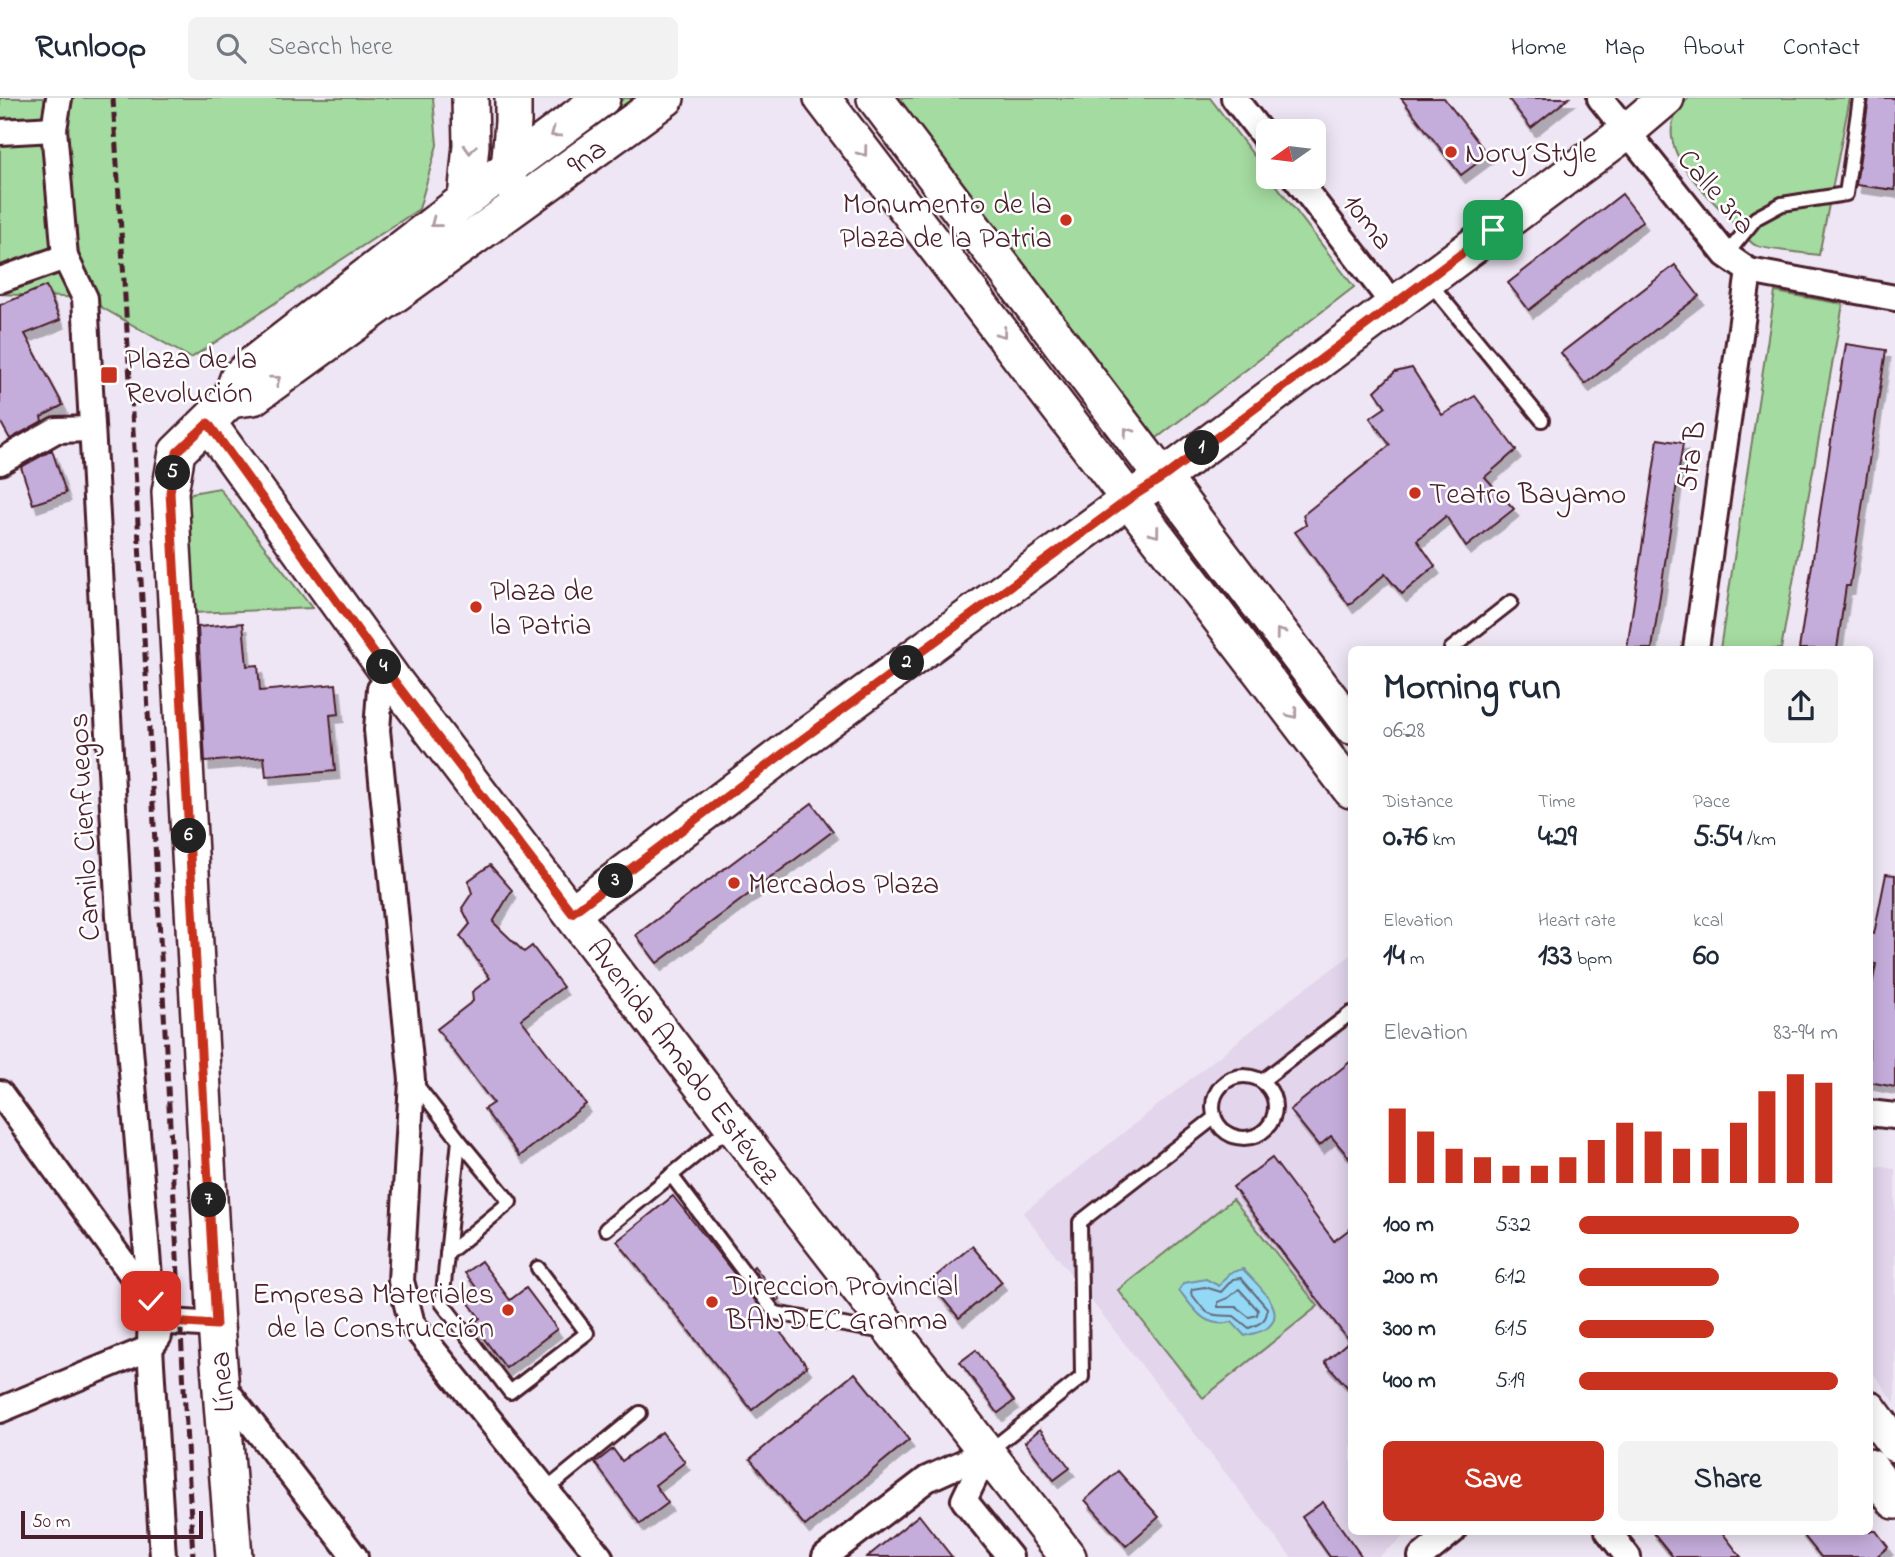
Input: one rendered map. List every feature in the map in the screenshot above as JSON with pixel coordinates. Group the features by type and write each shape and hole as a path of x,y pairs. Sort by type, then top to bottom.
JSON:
{"main road":[{"path":"466,199 471,145 470,98"},
{"path":"507,213 513,98"},
{"name":"9na","path":"219,412 237,378 253,364 466,199 602,98"},
{"name":"9na","path":"219,412 253,397 666,98"},
{"path":"822,98 1348,786"},
{"path":"875,98 1348,722"},
{"path":"572,913 793,746 1129,499 1163,478 1626,132 1666,98"},
{"name":"Avenida Amado Estévez","path":"219,412 392,678 732,1125 987,1452 1063,1556"},
{"name":"Línea","path":"219,412 177,452 170,492 216,1325 234,1557"},
{"path":"1873,1414 1895,1444"},
{"path":"1873,1472 1895,1501"}],"street":[{"name":"Camilo Cienfuegos","path":"59,98 54,129 65,257 85,298 120,916 151,1301 150,1348 163,1557"},
{"path":"1234,98 1256,126"},
{"name":"Calle 3ra","path":"1600,98 1726,255 1749,271 1895,298"},
{"path":"0,132 54,129"},
{"name":"10ma","path":"1304,189 1393,304"},
{"path":"0,280 65,257"},
{"name":"5ta B","path":"1696,646 1749,271"},
{"path":"0,462 56,430 92,429"},
{"path":"392,678 380,689 377,730 412,1080 401,1281 412,1324 600,1557"},
{"path":"0,1093 151,1301 170,1322 216,1325"},
{"path":"1873,1113 1895,1116"},
{"path":"0,1410 150,1348 170,1322"},
{"path":"222,1385 355,1557"},
{"path":"825,1557 927,1479 987,1452"},
{"path":"987,1452 964,1500 1010,1557"},
{"path":"1421,1557 1448,1535"},
{"path":"1611,1535 1628,1557"}],"lane":[{"path":"1726,255 1756,218 1782,204 1846,194 1860,98"},
{"path":"1427,279 1542,420"},
{"path":"1455,646 1511,602"},
{"path":"1262,1082 1348,1015"},
{"path":"1244,1075 1262,1082 1274,1099 1273,1120 1267,1129 1248,1139 1237,1139 1219,1128 1214,1118 1213,1099 1225,1082 1244,1075"},
{"path":"412,1080 510,1202 447,1254"},
{"path":"987,1452 1082,1377 1080,1222 1214,1118"},
{"path":"606,1229 732,1125"},
{"path":"459,1140 442,1303 510,1392 587,1333 538,1268"},
{"path":"671,1175 775,1313 895,1334"},
{"path":"546,1490 640,1413"}],"shaded area":[{"path":"1348,957 1348,1535 1406,1535 1378,1557 1291,1557 1023,1213 1297,994"},
{"path":"1873,1166 1895,1169 1895,1403 1873,1373"}],"green space":[{"path":"0,98 433,98 437,145 419,209 191,358 85,298 0,294"},
{"path":"624,98 640,98 582,142 576,134"},
{"path":"887,98 1210,98 1256,158 1256,189 1279,189 1354,287 1149,444"},
{"path":"1689,98 1850,98 1819,255 1755,245 1701,189 1689,174 1673,144 1672,128 1676,113"},
{"path":"1775,292 1843,304 1782,646 1720,646"},
{"path":"219,488 312,608 192,613 185,502 192,493"},
{"path":"1186,537 1348,753 1348,764 1182,542"},
{"path":"1233,1199 1318,1306 1203,1398 1118,1290"}],"water":[{"path":"1243,1269 1262,1289 1273,1306 1273,1322 1259,1332 1245,1336 1232,1322 1214,1323 1207,1320 1179,1290 1184,1283 1206,1279 1219,1286 1229,1273"}],"building":[{"path":"1401,98 1444,98 1488,155 1461,175"},
{"path":"1508,98 1569,98 1531,128"},
{"path":"1869,98 1895,98 1895,190 1856,185"},
{"path":"1622,194 1643,221 1529,310 1508,283"},
{"path":"1675,265 1699,296 1585,384 1561,353"},
{"path":"46,286 60,320 25,334 63,405 41,417 42,421 10,439 0,421 0,305"},
{"path":"1846,344 1886,350 1850,586 1846,586 1837,646 1799,646"},
{"name":"Teatro Bayamo","path":"1412,368 1442,415 1475,396 1516,450 1485,477 1514,509 1466,547 1446,516 1417,540 1435,566 1402,594 1385,574 1349,605 1295,532 1306,525 1303,515 1390,445 1370,418 1386,407 1375,391 1395,372"},
{"path":"1658,439 1683,443 1652,646 1627,646"},
{"path":"52,450 66,493 33,504 21,467"},
{"path":"243,623 247,666 258,665 260,691 336,684 339,714 330,715 335,771 266,777 264,757 205,762 198,627"},
{"name":"Mercados Plaza","path":"812,803 833,831 657,963 636,935"},
{"path":"490,865 512,890 493,922 524,952 532,946 563,987 521,1019 586,1104 520,1156 484,1109 493,1103 437,1029 473,1001 472,992 490,978 460,936 470,924 462,908 472,893 468,881"},
{"path":"1886,874 1895,875 1895,1087 1873,1083 1873,980 1876,964 1873,964 1874,934"},
{"path":"1348,1063 1348,1156 1331,1136 1319,1146 1290,1110"},
{"path":"1272,1158 1334,1241 1348,1230 1348,1340 1233,1187"},
{"name":"Direccion Provincial BANDEC Granma","path":"673,1196 807,1366 752,1410 617,1241"},
{"path":"972,1246 1002,1282 959,1318 929,1282"},
{"name":"Empresa Materiales de la Construcción","path":"481,1261 510,1300 526,1288 557,1329 506,1368 473,1324 480,1318 468,1302 480,1292 465,1273"},
{"path":"754,1266 780,1299 777,1301 752,1268"},
{"path":"1348,1342 1348,1388 1325,1362"},
{"path":"976,1350 1014,1401 998,1413 960,1362"},
{"path":"855,1373 909,1440 805,1526 750,1459"},
{"path":"1040,1429 1070,1468 1054,1480 1025,1442"},
{"path":"662,1432 685,1462 655,1485 668,1503 640,1524 595,1463 613,1449 622,1461"},
{"path":"1118,1471 1159,1517 1126,1546 1085,1500"},
{"path":"1323,1502 1362,1557 1330,1557 1302,1517"},
{"path":"919,1515 952,1557 867,1557"},
{"path":"1873,1531 1876,1531 1888,1547 1876,1557 1821,1557 1803,1535 1873,1535"},
{"path":"1655,1535 1724,1535 1741,1557 1673,1557"}],"railway":[{"path":"113,98 193,1557"}],"place":[{"name":"Nory´Style","path":"1451,152"},
{"name":"Monumento de la Plaza de la Patria","path":"1066,220"},
{"name":"Plaza de la Revolución","path":"109,375"},
{"name":"Teatro Bayamo","path":"1415,493"},
{"name":"Plaza de la Patria","path":"476,607"},
{"name":"Mercados Plaza","path":"734,883"},
{"name":"Direccion Provincial BANDEC Granma","path":"712,1302"},
{"name":"Empresa Materiales de la Construcción","path":"508,1310"}],"route":[{"path":"151,1301 170,1322 216,1325 170,492 177,452 208,423 392,678 572,913 793,746 1129,499 1165,476 1493,230"}]}
